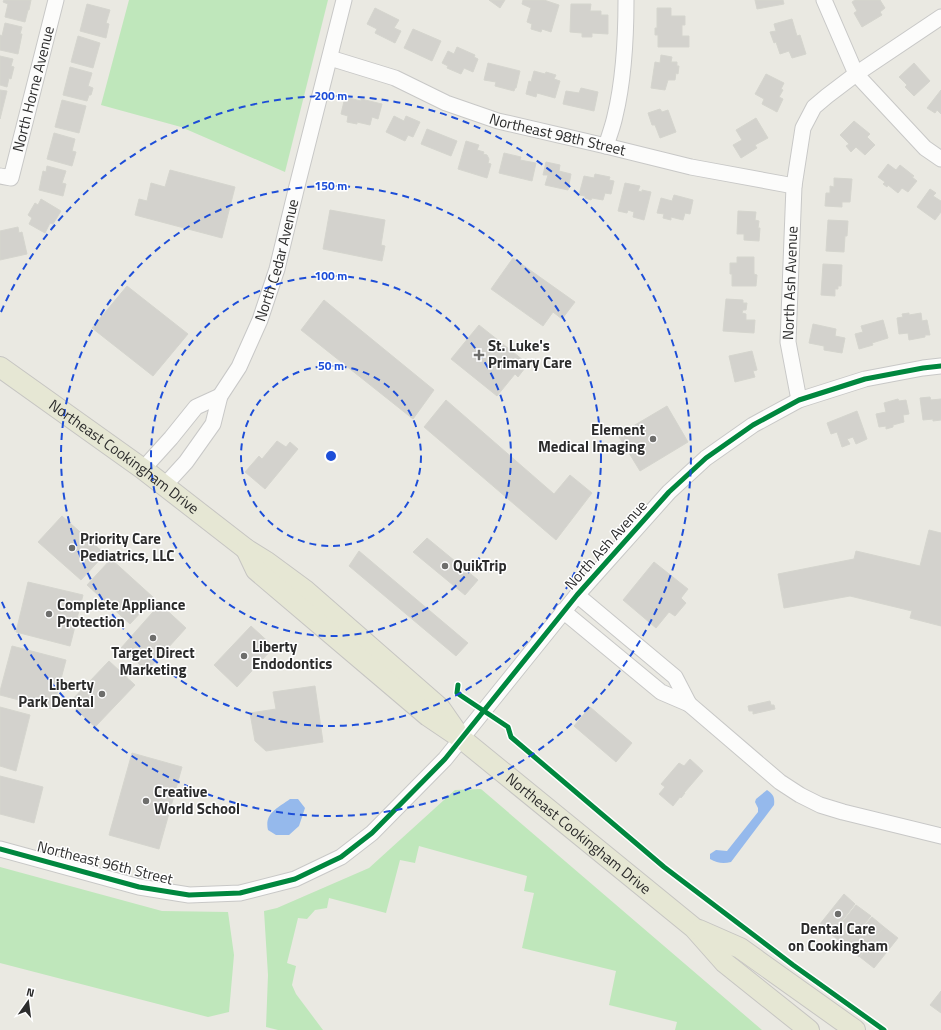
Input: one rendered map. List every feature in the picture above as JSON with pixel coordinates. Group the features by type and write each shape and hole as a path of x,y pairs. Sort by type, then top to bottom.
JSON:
{"main road":[{"name":"Northeast Cookingham Drive","path":"0,367 143,469 246,549 267,562 305,590 440,708 462,739 694,928 725,964 809,1030"},
{"name":"Northeast Cookingham Drive","path":"694,928 740,948 855,1030"}],"street":[{"name":"North Horne Avenue","path":"6,177 56,0"},
{"name":"North Cedar Avenue","path":"164,486 186,462 213,424 220,396 239,367 260,320 277,269 344,0"},
{"path":"606,146 615,117 620,89 626,24 626,0"},
{"path":"824,0 856,74 925,148 941,159"},
{"name":"North Ash Avenue","path":"462,739 577,595 669,492 706,458 753,425 799,400 788,342 794,186 803,128 814,107 827,96 856,74 941,17"},
{"name":"Northeast 98th Street","path":"330,58 396,78 446,102 498,121 606,146 691,168 794,186"},
{"path":"799,400 865,379 941,366"},
{"path":"143,469 172,438 196,407 220,396"},
{"path":"577,595 675,677 689,704"},
{"path":"564,611 660,692 689,704 780,782 800,795 820,805 843,812 941,836"},
{"name":"Northeast 96th Street","path":"0,848 147,889 189,895 240,893 295,879 341,857 372,833 462,739"}],"green space":[{"path":"129,0 328,0 285,172 181,127 101,105"},
{"path":"481,789 762,1030 675,1030 677,1022 609,1005 616,971 522,948 534,893 524,891 527,876 419,846 415,863 400,860 386,913 329,898 327,908 315,910 307,919 298,918 287,963 296,966 292,985 296,994 323,1030 278,1030 266,1027 268,975 264,911 277,908 369,868 455,790"},
{"path":"0,867 162,911 228,912 234,955 229,1012 208,1017 0,963"}],"water":[{"path":"767,790 773,796 774,805 731,862 720,863 710,859 710,854 716,850 727,851 758,812 755,802 756,799"},
{"path":"290,799 298,799 305,808 299,826 289,835 276,835 268,830 268,819 277,808"}],"building":[{"path":"4,0 31,0 25,22 5,17 8,4 3,2"},
{"path":"489,0 505,0 500,8"},
{"path":"523,0 544,0 559,5 551,32 542,29 541,32 531,29 532,24 527,22 531,8 522,4"},
{"path":"755,0 783,0 784,4 757,9"},
{"path":"855,0 880,0 885,8 880,12 882,15 862,27 854,13 857,11 852,2"},
{"path":"87,4 110,10 106,23 109,24 106,38 80,31"},
{"path":"571,4 591,4 590,11 601,11 601,15 608,15 608,34 592,33 592,37 582,37 582,33 570,32"},
{"path":"375,8 399,20 394,28 401,31 395,43 375,33 377,29 367,24"},
{"path":"657,8 671,8 671,16 685,16 685,25 682,25 682,36 689,36 689,47 658,47 658,35 655,35 655,28 657,28"},
{"path":"792,19 797,36 800,35 806,54 792,58 789,51 780,54 776,42 774,43 770,32 776,31 774,24"},
{"path":"5,23 22,27 18,54 0,50 0,35 2,36"},
{"path":"413,29 441,41 432,61 404,48"},
{"path":"78,36 100,43 93,68 71,62"},
{"path":"457,47 475,55 474,57 478,59 473,72 464,68 461,74 447,68 448,66 442,63 448,51 454,54"},
{"path":"661,55 672,57 671,62 677,62 677,66 679,66 678,74 676,73 675,80 668,80 665,90 651,88 655,62 660,63"},
{"path":"0,56 13,59 11,66 14,67 7,87 0,85"},
{"path":"488,63 520,71 514,91 495,86 496,82 484,80"},
{"path":"914,63 930,81 914,96 905,87 907,85 899,77"},
{"path":"70,67 92,73 88,86 93,88 87,101 63,95"},
{"path":"534,71 556,75 554,79 560,81 555,98 537,93 536,97 526,94 529,81 531,82"},
{"path":"766,74 784,83 781,89 783,90 779,97 783,99 777,112 762,104 764,99 755,94"},
{"path":"581,88 598,92 594,111 563,104 566,91 579,93"},
{"path":"0,90 7,91 0,119"},
{"path":"941,90 941,114 937,110 935,113 927,108"},
{"path":"345,97 382,104 378,119 372,117 370,125 357,122 357,124 347,122 348,116 341,114"},
{"path":"62,100 86,106 79,133 55,127"},
{"path":"660,109 662,112 668,110 676,132 660,138 655,125 652,125 648,113"},
{"path":"394,116 404,121 406,116 420,122 413,137 408,135 405,141 386,132"},
{"path":"756,118 768,138 755,145 757,148 741,158 733,145 742,140 736,130"},
{"path":"854,121 870,134 867,137 875,145 865,155 856,147 851,152 846,146 849,144 840,135"},
{"path":"427,129 457,141 451,156 421,144"},
{"path":"54,133 75,139 72,151 76,152 72,166 47,159"},
{"path":"466,141 479,145 477,150 484,152 483,154 487,155 489,159 488,163 491,164 487,178 458,169"},
{"path":"504,153 521,157 520,160 536,163 532,181 499,173"},
{"path":"546,162 560,165 559,171 571,174 568,190 545,185 548,175 543,175"},
{"path":"888,164 896,170 900,165 914,176 912,177 917,181 908,192 902,188 898,193 888,185 887,187 883,184 885,182 878,177"},
{"path":"47,166 66,171 62,183 66,184 63,196 39,190 43,171 46,172"},
{"path":"170,170 235,187 222,238 135,215 139,199 147,201 151,183 165,187"},
{"path":"595,174 610,177 609,180 614,181 611,194 605,193 603,200 592,198 591,200 585,198 585,196 579,195 584,176 594,178"},
{"path":"834,178 852,179 850,202 842,202 842,207 825,206 826,193 830,193 830,186 834,187"},
{"path":"625,183 640,186 638,191 642,192 642,190 651,192 644,220 633,217 634,212 628,210 627,213 618,211"},
{"path":"930,189 936,193 933,196 941,201 941,212 935,220 917,207"},
{"path":"674,195 693,200 690,214 685,213 683,220 671,217 671,220 663,218 664,214 657,213 661,198 672,201"},
{"path":"41,199 61,211 53,224 50,223 45,233 29,224 32,218 28,215 35,203 38,205"},
{"path":"330,210 385,220 381,245 385,246 382,261 323,249"},
{"path":"738,211 756,212 755,220 759,221 758,228 760,228 759,241 744,240 744,234 737,234"},
{"path":"828,220 848,221 844,252 826,251"},
{"path":"18,227 19,233 22,232 27,254 0,260 0,231"},
{"path":"737,257 754,257 754,274 757,275 756,286 732,286 730,263 737,263"},
{"path":"513,258 575,302 562,319 553,312 543,326 491,289"},
{"path":"823,264 842,265 841,286 838,286 838,289 835,289 835,296 821,295"},
{"path":"127,286 188,334 153,376 92,328"},
{"path":"726,299 743,300 743,303 747,303 746,310 743,310 742,313 746,314 746,320 755,320 754,333 723,331"},
{"path":"324,300 434,390 413,419 301,330"},
{"path":"909,313 909,315 921,313 922,321 927,320 930,335 909,340 908,333 899,334 897,318 903,317 902,314"},
{"path":"883,320 888,338 872,343 873,345 859,349 855,334 863,332 861,326"},
{"path":"813,324 836,329 835,336 845,338 842,353 824,350 824,346 809,343"},
{"path":"479,325 528,364 518,377 515,374 497,396 451,359"},
{"path":"752,351 757,370 753,371 755,377 735,382 729,356"},
{"path":"930,397 931,400 941,399 941,420 923,420 920,398"},
{"path":"898,399 899,401 906,400 909,414 903,415 904,422 886,429 886,426 879,427 876,414 886,412 884,403"},
{"path":"446,400 554,494 570,475 592,493 556,540 424,427"},
{"name":"Element Medical Imaging","path":"667,406 688,442 640,471 618,435"},
{"path":"857,411 867,439 856,444 853,437 847,439 850,444 842,447 837,432 831,434 827,423"},
{"path":"277,441 286,447 290,442 298,449 265,489 245,472 259,456 262,459"},
{"name":"Priority Care Pediatrics, LLC","path":"62,516 105,554 81,580 38,542"},
{"path":"929,530 941,533 941,626 910,618 912,611 850,596 784,608 778,574 854,559 856,551 920,566"},
{"name":"QuikTrip","path":"427,538 478,580 465,595 413,552"},
{"name":"QuikTrip","path":"359,551 468,643 456,656 349,566"},
{"path":"111,559 154,598 130,624 87,585"},
{"path":"654,562 688,589 681,598 686,603 675,616 669,612 656,628 623,600"},
{"name":"Complete Appliance Protection","path":"28,582 83,595 70,646 16,632"},
{"name":"Target Direct Marketing","path":"160,604 186,628 147,671 121,648"},
{"name":"Liberty Endodontics","path":"251,626 274,647 237,687 214,665"},
{"path":"12,646 66,660 53,709 0,695"},
{"name":"Liberty Park Dental","path":"109,661 135,685 95,727 69,703"},
{"path":"315,686 323,742 266,751 255,741 250,713 276,709 273,692"},
{"path":"770,701 771,705 774,705 775,709 753,714 753,711 749,711 748,706"},
{"path":"0,707 30,715 16,771 0,766"},
{"path":"590,707 632,743 616,762 574,726"},
{"name":"Creative World School","path":"132,753 182,767 159,849 109,835"},
{"path":"690,759 703,771 673,806 659,794 665,787 661,784 679,763 684,766"},
{"path":"0,776 43,787 34,823 0,814"},
{"name":"Dental Care on Cookingham","path":"844,894 855,904 832,934 820,924"},
{"path":"856,905 871,916 846,946 832,935"},
{"path":"872,917 884,927 859,957 846,946"},
{"path":"884,927 898,938 874,968 860,957"},
{"path":"941,991 941,1013 930,1005"}],"cycle path":[{"path":"0,849 139,887 189,895 240,893 295,879 341,857 372,833 445,759 577,595 669,492 706,458 753,425 799,400 865,379 941,366"},
{"path":"458,685 457,693 508,727 511,737 664,867 793,965 884,1030"}],"place":[{"name":"St. Luke's Primary Care","path":"479,355"},
{"name":"Element Medical Imaging","path":"653,439"},
{"name":"Priority Care Pediatrics, LLC","path":"72,548"},
{"name":"QuikTrip","path":"445,566"},
{"name":"Complete Appliance Protection","path":"49,614"},
{"name":"Target Direct Marketing","path":"153,638"},
{"name":"Liberty Endodontics","path":"244,656"},
{"name":"Liberty Park Dental","path":"102,694"},
{"name":"Creative World School","path":"146,801"},
{"name":"Dental Care on Cookingham","path":"838,914"}]}
